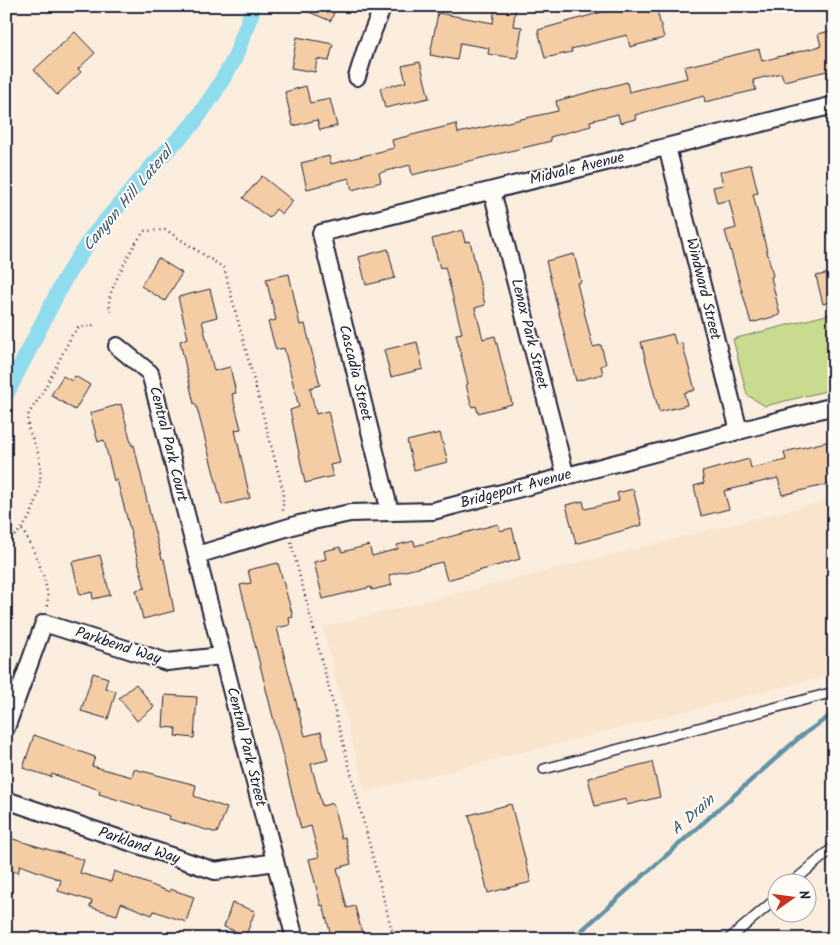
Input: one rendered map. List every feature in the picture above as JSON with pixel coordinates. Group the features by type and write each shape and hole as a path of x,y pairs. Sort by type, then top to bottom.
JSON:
{"street":[{"path":"357,77 366,48 383,6"},
{"name":"Midvale Avenue","path":"321,233 834,106"},
{"name":"Windward Street","path":"666,147 740,431"},
{"name":"Lenox Park Street","path":"492,191 566,476"},
{"name":"Cascadia Street","path":"321,233 390,512"},
{"name":"Central Park Court","path":"117,346 150,373 197,555"},
{"name":"Bridgeport Avenue","path":"197,555 299,524 350,513 433,511 834,406"},
{"name":"Central Park Street","path":"197,555 295,939"},
{"path":"6,728 44,623"},
{"name":"Parkbend Way","path":"44,623 167,662 222,656"},
{"name":"Parkland Way","path":"6,800 214,871 275,862"}],"lane":[{"path":"544,769 834,692"},
{"path":"805,872 834,847"},
{"path":"729,939 768,905"}],"path":[{"path":"111,312 109,301 114,287 137,238 145,231 166,230 224,268 283,490 283,512"},
{"path":"6,541 22,530 40,481 41,465 28,427 28,415 42,394 72,335 78,328 94,325"},
{"path":"22,530 31,543 45,586 48,604 44,623"},
{"path":"290,541 300,569 394,939"}],"shaded area":[{"path":"834,499 834,674 365,792 323,627"}],"green space":[{"path":"834,313 834,389 765,406 747,395 733,339"}],"building":[{"path":"294,6 336,6 331,21"},
{"path":"495,6 516,6 513,26 522,27 517,58 488,54 489,48 460,43 457,60 430,55 438,13 493,23"},
{"path":"623,6 656,6 664,38 630,47 627,35 571,49 572,52 545,58 538,30"},
{"path":"834,30 834,79 829,79 827,71 784,81 781,73 753,80 756,90 705,102 704,96 635,115 636,119 620,123 618,114 590,121 591,126 550,137 551,141 412,175 410,165 379,173 381,182 352,190 349,178 307,189 301,163 329,156 331,164 394,148 392,140 456,124 458,133 558,111 556,101 627,82 629,92 687,78 684,67 759,49 762,61 821,46 818,34"},
{"path":"75,32 95,53 78,69 81,72 57,95 34,70"},
{"path":"297,37 333,44 329,61 317,59 315,72 291,68"},
{"path":"420,62 429,98 385,108 380,88 406,82 402,66"},
{"path":"306,86 310,103 330,99 337,126 320,130 317,120 293,126 285,92"},
{"path":"751,164 758,193 753,194 773,276 771,277 780,315 751,323 725,231 736,228 729,200 717,203 713,187 723,185 720,172"},
{"path":"262,176 293,201 282,214 276,209 269,218 243,198"},
{"path":"462,230 465,242 470,241 485,305 475,308 483,339 495,336 512,404 478,413 476,406 472,407 466,385 468,384 456,334 462,333 445,267 440,268 432,239"},
{"path":"388,249 395,278 366,285 359,257"},
{"path":"574,254 581,282 577,283 593,347 601,345 606,364 601,366 603,374 576,381 546,261"},
{"path":"158,258 182,273 165,301 141,286"},
{"path":"834,272 834,301 823,304 816,276"},
{"path":"289,274 300,325 305,324 320,385 310,388 316,414 328,411 340,463 330,465 333,476 305,483 290,410 299,407 284,348 276,350 268,322 276,320 266,279"},
{"path":"210,289 217,317 202,321 214,371 230,367 236,393 232,394 241,429 235,430 250,498 222,505 196,404 194,404 180,341 188,338 178,297"},
{"path":"673,334 676,344 682,343 695,390 684,393 687,405 659,412 641,342"},
{"path":"417,342 423,369 391,377 384,350"},
{"path":"63,376 72,381 75,376 90,385 75,410 51,395"},
{"path":"121,404 132,446 134,445 162,559 164,559 174,611 143,619 136,590 145,588 126,514 117,480 114,481 104,440 98,442 90,413"},
{"path":"440,433 448,462 414,470 407,441"},
{"path":"834,440 834,483 782,495 778,478 724,491 729,509 701,516 694,486 704,483 702,472 749,459 751,468 786,460 784,452"},
{"path":"633,489 642,525 576,544 566,505 583,501 585,509 619,501 617,493"},
{"path":"498,524 500,531 512,528 520,559 447,580 442,562 389,575 392,585 372,590 371,587 323,599 314,562 326,559 324,551 340,547 342,552 369,545 372,556 398,549 397,545 414,541 415,546"},
{"path":"100,555 110,595 93,599 92,592 80,595 72,562"},
{"path":"278,563 293,617 289,618 290,625 277,628 305,736 321,732 328,760 311,764 322,806 333,803 341,838 345,837 351,864 337,868 347,908 355,906 362,933 340,939 332,939 323,905 321,906 309,859 319,857 311,826 301,829 240,585 251,583 248,570"},
{"path":"93,673 108,678 105,688 116,691 108,719 81,711"},
{"path":"136,684 154,707 137,721 119,698"},
{"path":"165,695 197,697 194,738 175,736 176,728 163,727"},
{"path":"34,735 95,757 92,766 132,777 134,769 196,785 194,796 227,808 217,833 169,819 170,816 99,794 100,790 52,774 51,777 23,768"},
{"path":"652,762 660,797 627,805 626,799 595,806 588,778"},
{"path":"511,804 531,882 488,893 469,815"},
{"path":"6,837 84,860 80,873 111,882 114,871 170,892 170,889 194,897 186,922 154,911 152,915 121,903 117,915 90,907 92,901 58,891 61,880 20,865 18,873 6,869"},
{"path":"232,903 255,911 246,935 224,927"}],"waterway":[{"name":"Canyon Hill Lateral","path":"6,395 65,278 91,238 153,165 193,124 215,92 234,60 254,6"},
{"name":"A Drain","path":"572,939 801,736 834,713"}]}
